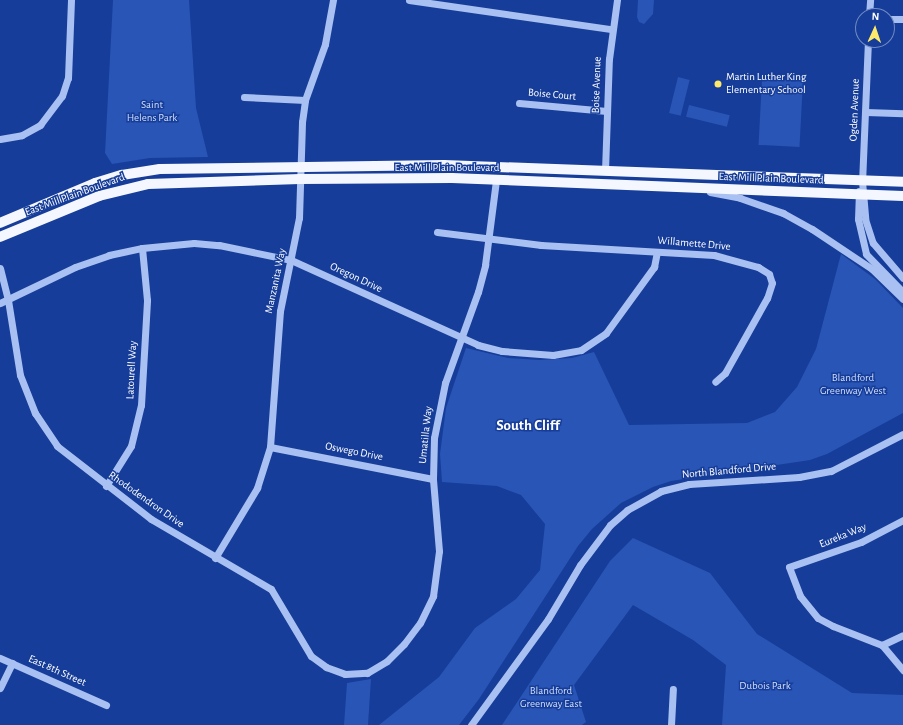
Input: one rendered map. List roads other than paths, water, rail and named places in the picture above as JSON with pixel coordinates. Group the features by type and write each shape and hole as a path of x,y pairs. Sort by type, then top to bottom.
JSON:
{"main road":[{"name":"East Mill Plain Boulevard","path":"0,223 95,183 122,175 160,169 444,165 903,182"},
{"name":"East Mill Plain Boulevard","path":"0,237 125,188 148,184 300,179 496,180 903,196"}],"street":[{"path":"0,139 22,135 40,125 62,96 68,78 71,0"},
{"name":"Manzanita Way","path":"215,558 257,488 270,447 280,311 299,218 302,122 305,100 325,44 333,0"},
{"path":"409,0 611,29"},
{"name":"Boise Avenue","path":"605,172 611,29 617,0"},
{"name":"Ogden Avenue","path":"861,194 868,48"},
{"path":"244,97 305,100"},
{"name":"Boise Court","path":"519,103 607,111"},
{"path":"866,112 903,113"},
{"name":"Umatilla Way","path":"367,673 387,661 404,644 420,623 433,596 439,551 433,479 434,438 439,409 460,337 478,292 490,239 496,180"},
{"path":"689,187 740,198 789,216 864,263 903,299"},
{"path":"861,194 870,238 903,278"},
{"path":"861,194 860,234 866,254 903,292"},
{"name":"Willamette Drive","path":"437,232 541,245 657,252 671,251 735,259 768,274 772,283 767,298 725,373 715,382"},
{"name":"Oregon Drive","path":"0,303 76,267 109,255 142,248 200,243 248,249 291,260 460,337 502,351 524,354 553,355 581,350 606,333 654,267 657,252"},
{"name":"Latourell Way","path":"106,486 131,446 141,405 147,300 142,248"},
{"name":"Rhododendron Drive","path":"0,268 8,300 20,376 35,413 57,446 106,486 150,519 215,558 271,589 308,652 321,664 345,674 367,673"},
{"name":"North Blandford Drive","path":"471,725 548,619 580,565 610,525 627,510 661,491 689,484 799,477 831,471 903,434"},
{"name":"Oswego Drive","path":"270,447 433,479"},
{"name":"Eureka Way","path":"882,645 833,626 818,618 800,596 789,567 861,542 903,520"},
{"path":"903,635 882,645 903,670"},
{"name":"East 8th Street","path":"0,658 106,705"},
{"path":"0,688 12,663"},
{"path":"671,725 673,689"}],"place":[{"name":"Martin Luther King Elementary School","path":"718,84"}],"district":[{"name":"South Cliff","path":"528,426"}],"park label":[{"name":"Saint Helens Park","path":"152,112"},
{"name":"Blandford Greenway West","path":"853,385"},
{"name":"Dubois Park","path":"765,686"},
{"name":"Blandford Greenway East","path":"551,698"}]}
